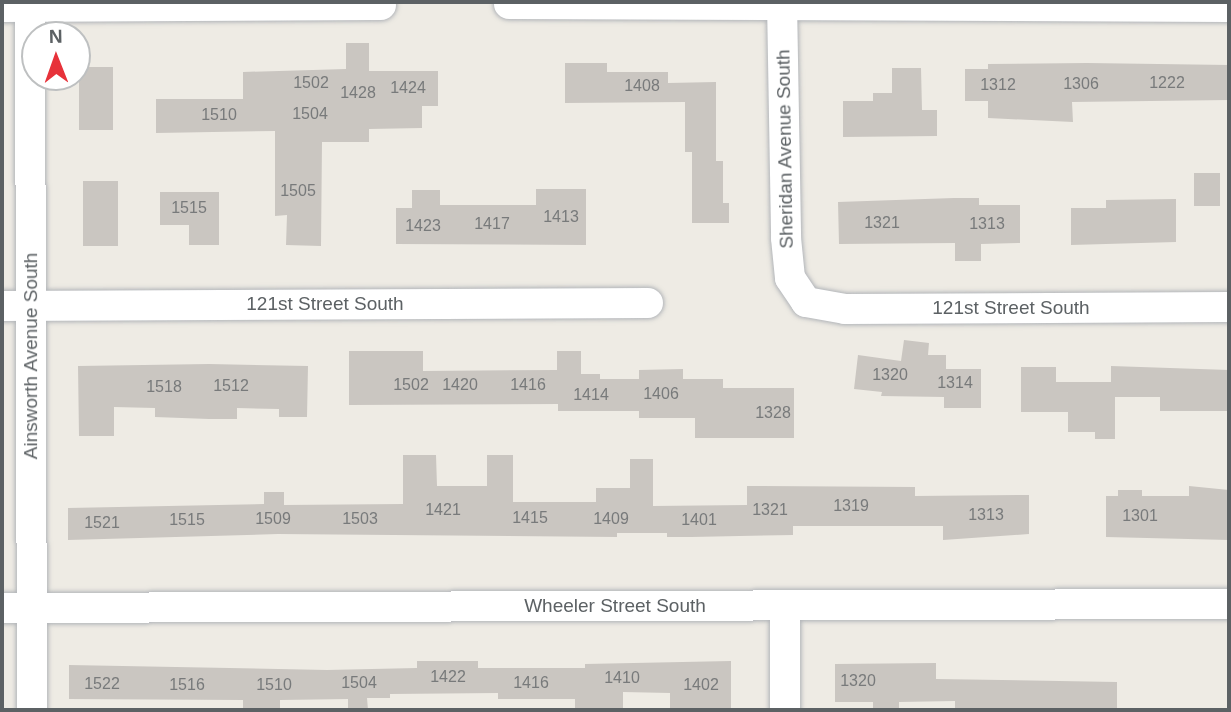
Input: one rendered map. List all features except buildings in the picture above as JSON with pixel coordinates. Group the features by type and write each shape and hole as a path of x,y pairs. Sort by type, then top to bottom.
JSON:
{"street":[{"path":"509,4 782,2 1229,7"},
{"name":"Sheridan Avenue South","path":"782,2 786,238 790,278 798,294"},
{"path":"20,5 381,5"},
{"name":"Ainsworth Avenue South","path":"20,5 16,305 31,608 32,710"},
{"name":"121st Street South","path":"798,294 817,306 837,309 1229,307"},
{"name":"121st Street South","path":"16,305 648,303"},
{"name":"Wheeler Street South","path":"2,608 1229,604"},
{"path":"785,606 785,710"}]}
